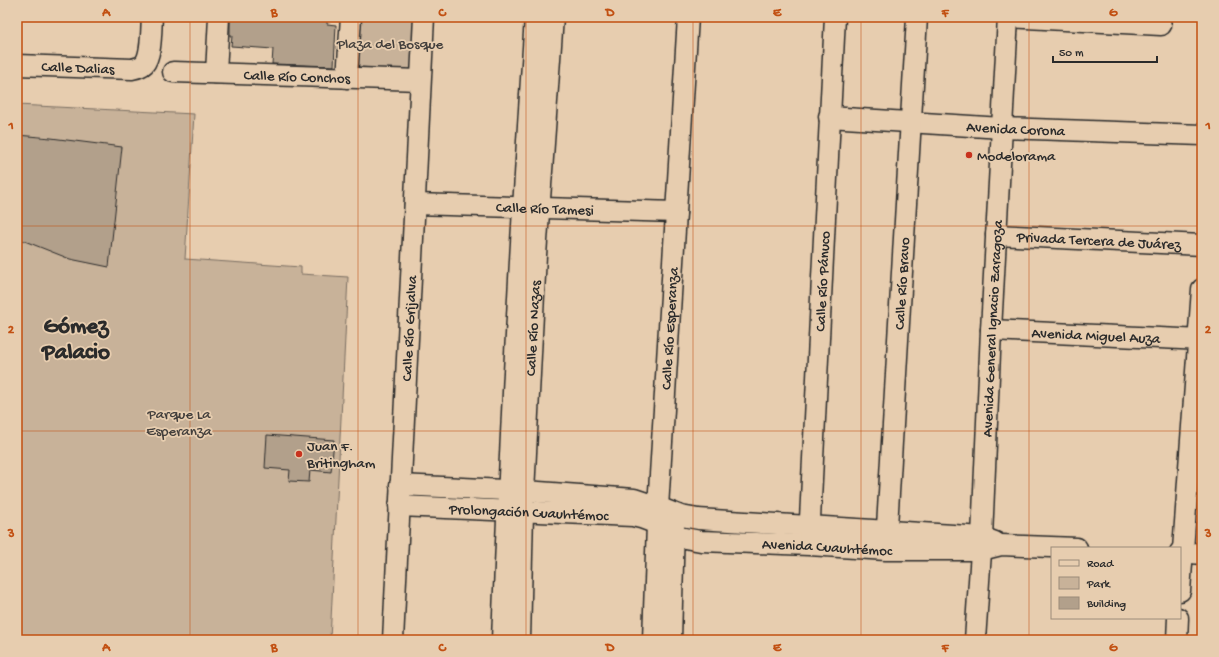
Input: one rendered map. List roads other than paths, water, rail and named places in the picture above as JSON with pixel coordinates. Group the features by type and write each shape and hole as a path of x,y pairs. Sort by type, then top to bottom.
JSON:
{"street":[{"name":"Calle Dalias","path":"17,65 138,68 144,65 147,60 152,17"},
{"path":"216,73 220,17"},
{"path":"347,78 351,17"},
{"name":"Calle Río Grijalva","path":"393,640 424,17"},
{"name":"Calle Río Nazas","path":"502,640 515,511 530,208 535,17"},
{"name":"Calle Río Nazas","path":"530,208 553,17"},
{"name":"Calle Río Esperanza","path":"653,640 663,515 676,212 688,17"},
{"name":"Calle Río Pánuco","path":"809,545 835,17"},
{"name":"Calle Río Bravo","path":"886,550 917,17"},
{"path":"1008,17 1161,25"},
{"name":"Avenida General Ignacio Zaragoza","path":"975,640 1008,17"},
{"name":"Calle Río Conchos","path":"173,72 420,80"},
{"name":"Avenida Corona","path":"829,117 1002,128 1202,134"},
{"name":"Calle Río Tamesi","path":"415,204 676,212"},
{"name":"Privada Tercera de Juárez","path":"996,235 1202,245"},
{"path":"1202,289 1197,419 1181,552 1202,554"},
{"name":"Avenida Miguel Auza","path":"991,330 1200,340"},
{"name":"Prolongación Cuauhtémoc","path":"400,485 634,499 663,515"},
{"name":"Prolongación Cuauhtémoc","path":"399,506 633,516 641,518 663,515"},
{"name":"Calle Río Nazas","path":"515,511 520,640"},
{"name":"Avenida Cuauhtémoc","path":"663,515 698,519 887,530 981,544 1052,547"},
{"name":"Avenida Cuauhtémoc","path":"663,515 674,536 701,542 809,545 886,550 981,544"},
{"path":"671,640 674,536"},
{"path":"1177,640 1178,619"}],"place":[{"name":"Modelorama","path":"969,155"},
{"name":"Juan F. Britingham","path":"299,454"}],"district":[{"name":"Gómez Palacio","path":"76,337"}],"park label":[{"name":"Plaza del Bosque","path":"390,43"},
{"name":"Parque La Esperanza","path":"179,422"}]}
